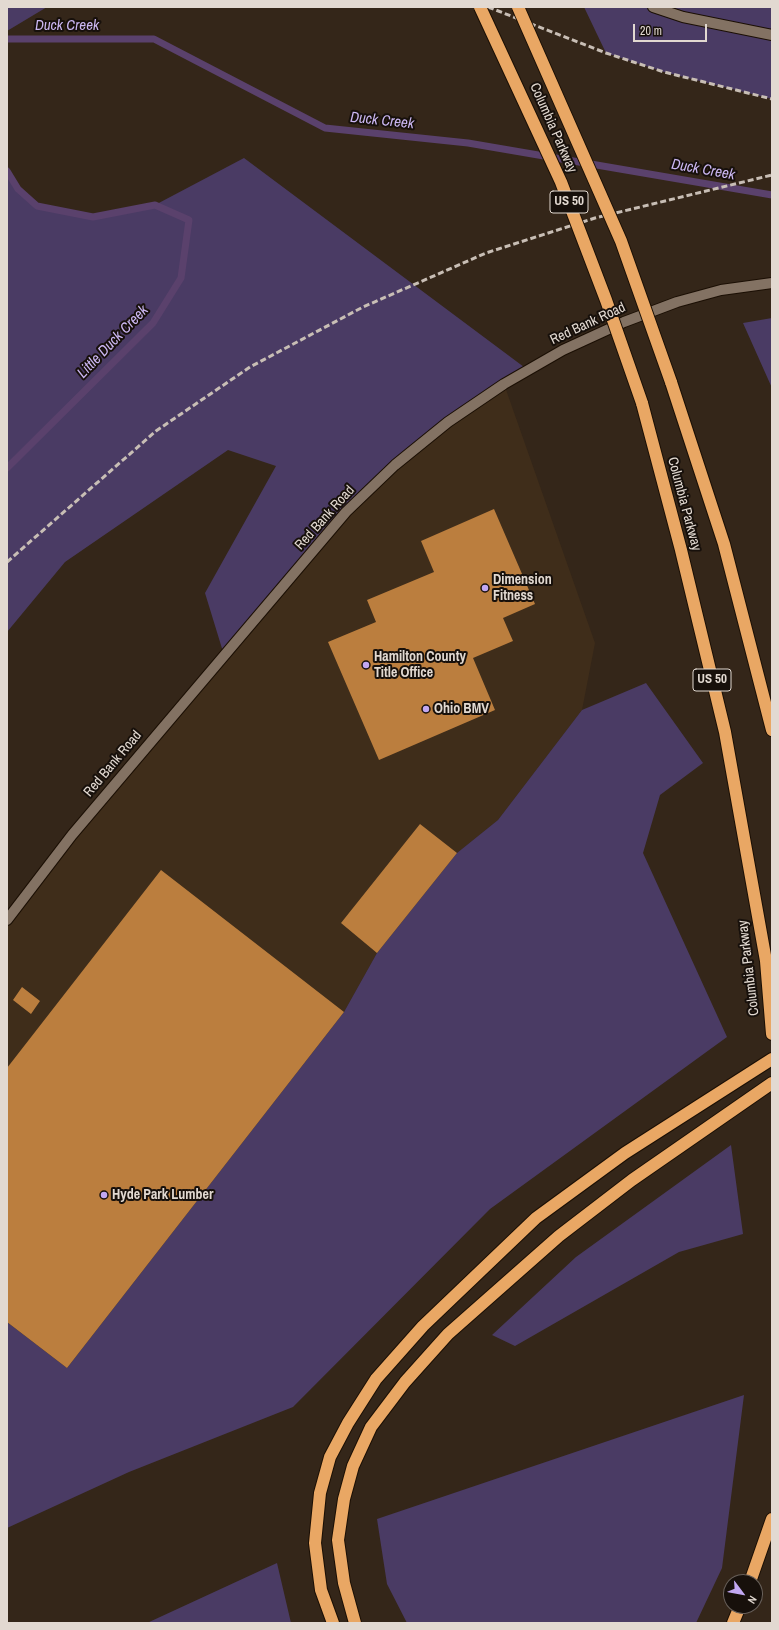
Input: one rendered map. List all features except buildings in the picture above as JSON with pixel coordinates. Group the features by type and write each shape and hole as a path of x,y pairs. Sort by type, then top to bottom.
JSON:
{"highway":[{"name":"Columbia Parkway","path":"480,7 561,182 606,300 642,403 681,550 725,732 766,961 772,1034"},
{"name":"Columbia Parkway","path":"518,7 621,241 724,544 772,730"},
{"path":"333,1623 321,1590 315,1543 320,1493 330,1457 348,1423 376,1379 423,1326 536,1218 625,1153 772,1059"},
{"path":"355,1623 344,1583 338,1540 344,1499 353,1466 371,1427 405,1382 448,1334 558,1236 632,1180 772,1083"},
{"path":"753,1574 772,1519"}],"street":[{"path":"653,7 683,17 772,35"},
{"name":"Red Bank Road","path":"7,920 72,835 346,512 395,465 448,422 504,384 563,350 624,322 677,302 721,290 772,283"}],"shaded area":[{"path":"7,7 47,7 7,31"},
{"path":"584,7 772,7 772,99 664,72 606,53"},
{"path":"244,158 528,370 395,465 224,655 205,593 276,466 228,450 65,562 7,632 7,171 18,189 37,206 93,217 155,205"},
{"path":"772,318 772,388 743,323"},
{"path":"504,384 595,643 582,710 498,820 457,853 377,953 344,1012 67,1368 7,1322 7,920 346,512 395,465"},
{"path":"646,683 703,763 660,795 643,853 727,1037 490,1209 293,1407 129,1472 7,1528 7,1322 67,1368 344,1012 377,953 457,853 498,820 582,710"},
{"path":"731,1145 743,1234 679,1252 515,1346 492,1335 576,1257"},
{"path":"744,1395 722,1568 696,1623 407,1623 387,1584 377,1519"},
{"path":"277,1563 291,1623 147,1623"}],"waterway":[{"name":"Duck Creek","path":"7,39 154,39 325,128 468,143 772,195"},
{"name":"Little Duck Creek","path":"7,171 18,189 37,206 93,217 155,205 189,220 181,278 153,323 7,468"}],"railway":[{"path":"488,7 606,53 664,72 772,99"},
{"path":"7,562 156,431 250,367 363,307 486,253 595,218 772,175"}],"place":[{"name":"Dimension Fitness","path":"485,588"},
{"name":"Hamilton County Title Office","path":"366,665"},
{"name":"Ohio BMV","path":"426,709"},
{"name":"Hyde Park Lumber","path":"104,1195"}]}
